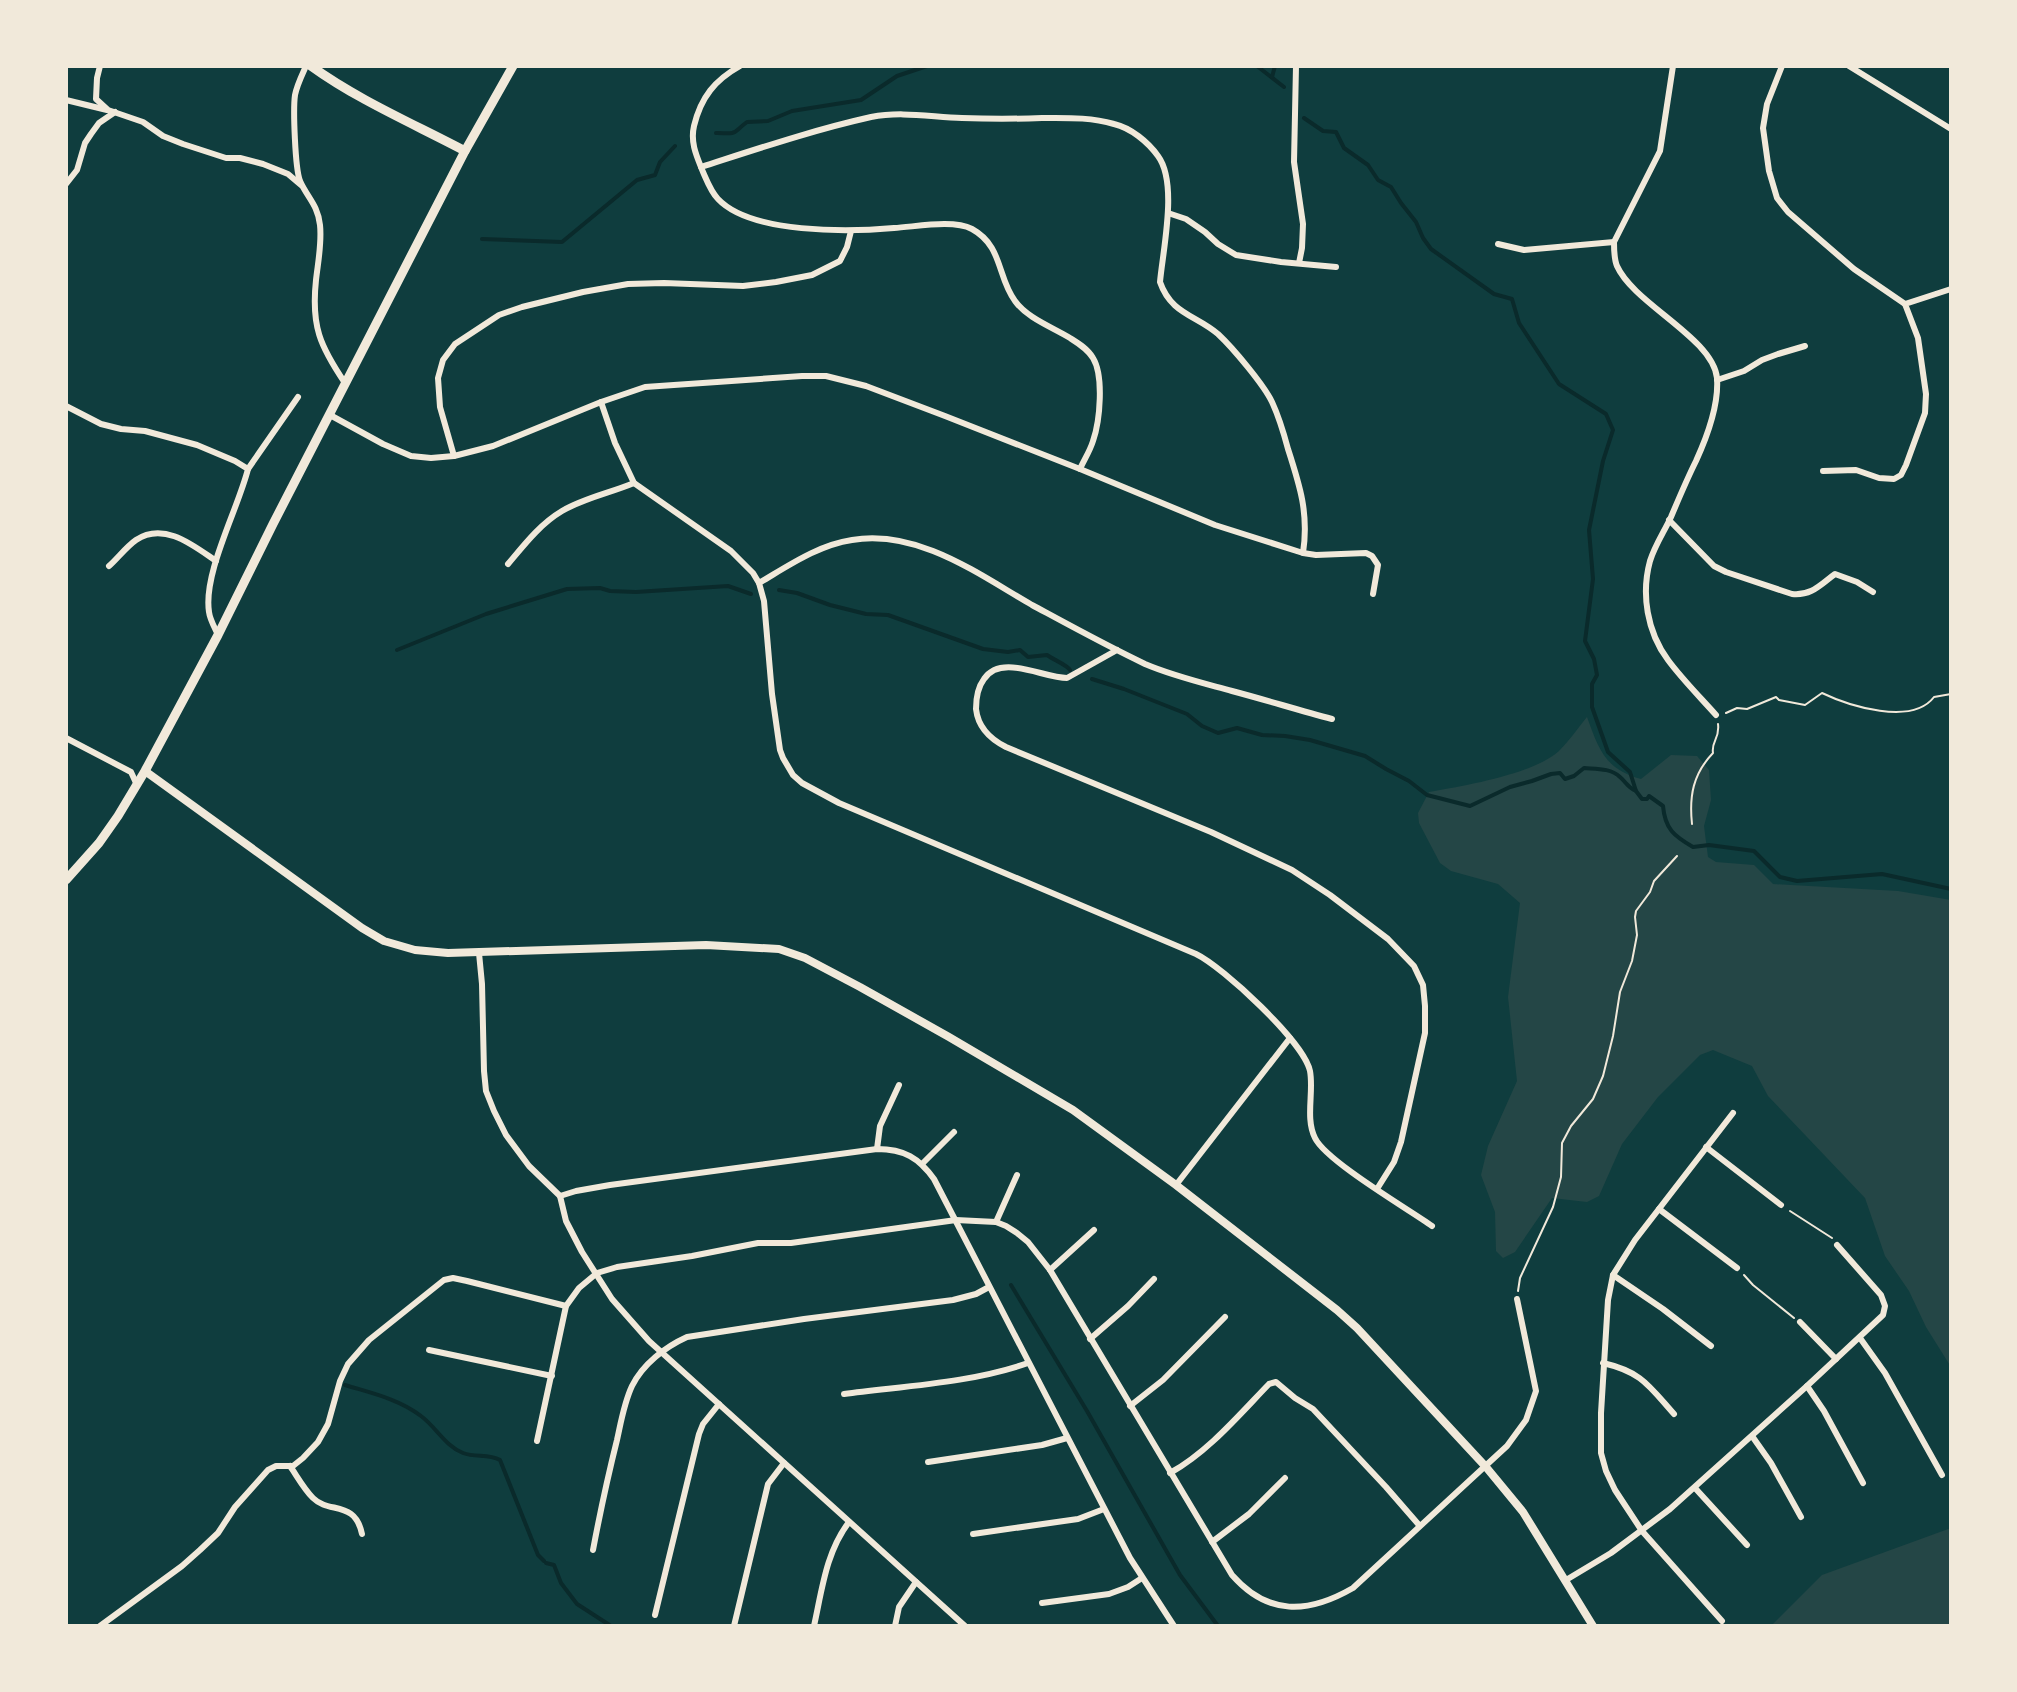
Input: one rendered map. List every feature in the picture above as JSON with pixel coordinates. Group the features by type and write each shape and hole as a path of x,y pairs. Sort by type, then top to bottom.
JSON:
{"main road":[{"path":"309,66 465,151"},
{"path":"66,880 99,843 145,771 218,635 465,151 513,66"}],"street":[{"path":"100,66 96,99 115,112"},
{"path":"309,66 297,88 294,105 299,179 315,205 320,224 316,283 319,339 345,384"},
{"path":"740,66 716,82 703,98 691,137 716,198 729,209 756,220 794,227 851,231 958,225 970,228 981,236 993,249 1016,303 1073,340 1093,358 1100,392 1097,421 1094,441 1080,469"},
{"path":"1296,66 1294,162 1303,224 1299,263"},
{"path":"1673,66 1660,151 1614,242 1615,263 1634,289 1679,326 1700,348 1709,359 1717,380 1713,413 1702,447 1650,562 1646,602 1658,644 1716,715"},
{"path":"1782,66 1767,104 1763,128 1769,171 1777,198 1788,212 1836,254 1905,304 1918,338 1926,394 1925,413 1901,475 1894,479 1879,478 1856,470 1823,471"},
{"path":"1849,66 1951,129"},
{"path":"66,100 143,122 163,136 226,158 263,164 288,174 304,187"},
{"path":"66,184 77,170 91,134 99,123 115,112"},
{"path":"701,167 803,135 902,113 960,118 1089,118 1125,127 1159,157 1165,170 1168,213 1160,282 1164,292 1180,310 1224,340 1273,403 1304,505 1306,535 1303,553"},
{"path":"1168,213 1186,219 1236,255 1336,267"},
{"path":"454,456 440,407 438,378 443,360 455,344 499,315 583,292 628,284 743,286 812,275 840,261 851,231"},
{"path":"1498,244 1524,250 1614,242"},
{"path":"1905,304 1951,289"},
{"path":"1717,380 1805,346"},
{"path":"330,415 411,456 431,458 454,456 493,446 645,387 826,376 866,386 1215,525 1303,553 1359,553 1372,556 1378,565 1373,594"},
{"path":"218,635 209,616 208,603 216,561 248,469 298,397"},
{"path":"601,402 615,443 634,483 731,551 748,565 759,583 766,612 780,750 793,775 839,803 1205,959 1244,991 1290,1038 1309,1066 1311,1124 1315,1137 1328,1153 1432,1226"},
{"path":"66,406 101,424 145,431 197,445 248,469"},
{"path":"508,564 560,512 634,483"},
{"path":"1669,520 1714,566 1726,572 1792,594 1814,591 1835,574 1873,592"},
{"path":"109,566 136,540 155,533 183,540 216,561"},
{"path":"759,583 830,546 852,540 894,540 949,558 1149,665 1332,719"},
{"path":"1117,650 1067,678 1016,668 990,671 981,682 977,698 976,710 982,727 991,738 1006,747 1211,832 1292,870 1339,902 1406,956 1423,985 1425,1033 1401,1142 1394,1162 1377,1189"},
{"path":"66,738 131,772 137,785"},
{"path":"145,771 341,914 384,941 415,950 448,953 706,945 779,949 805,958 860,987 1029,1083 1073,1110 1176,1185 1357,1328 1486,1467 1523,1512 1593,1626"},
{"path":"479,953 486,1091 506,1135 529,1166 560,1196 566,1221 612,1299 661,1352 965,1626"},
{"path":"1176,1185 1290,1038"},
{"path":"877,1149 880,1126 899,1085"},
{"path":"1722,1621 1642,1531 1615,1490 1601,1453 1603,1363 1613,1275 1627,1252 1733,1113"},
{"path":"923,1163 954,1132"},
{"path":"1706,1147 1781,1205"},
{"path":"560,1196 610,1185 877,1149 901,1152 923,1163 956,1220 1104,1509 1142,1578 1174,1626"},
{"path":"996,1222 1017,1175"},
{"path":"1659,1209 1737,1268"},
{"path":"537,1441 566,1306 579,1288 597,1273 758,1243 791,1243 956,1220 996,1222 1017,1233 1050,1270 1232,1575 1250,1593 1269,1602 1290,1607 1311,1606 1353,1588 1486,1467 1526,1420 1536,1391 1517,1299"},
{"path":"1050,1270 1094,1230"},
{"path":"1566,1580 1642,1531 1695,1488 1883,1315 1881,1295 1837,1245"},
{"path":"1613,1275 1711,1346"},
{"path":"100,1626 200,1550 218,1533 235,1507 268,1470 276,1466 293,1466 303,1458 318,1442 328,1424 348,1364 369,1340 444,1280 453,1278 487,1285 566,1306"},
{"path":"1090,1339 1154,1279"},
{"path":"593,1550 627,1400 637,1377 661,1352 687,1337 953,1300 989,1287"},
{"path":"1130,1406 1163,1380 1225,1317"},
{"path":"1800,1322 1836,1359"},
{"path":"1860,1338 1885,1373 1942,1475"},
{"path":"429,1350 552,1376"},
{"path":"844,1394 971,1377 1028,1363"},
{"path":"1603,1363 1624,1368 1636,1375 1674,1414"},
{"path":"1170,1473 1203,1450 1269,1384 1276,1382 1313,1409 1419,1525"},
{"path":"1807,1386 1863,1483"},
{"path":"655,1615 699,1434 719,1404"},
{"path":"1752,1436 1801,1517"},
{"path":"928,1462 1042,1445 1067,1438"},
{"path":"734,1626 768,1484 784,1463"},
{"path":"290,1466 313,1498 322,1504 346,1510 362,1534"},
{"path":"1212,1542 1249,1514 1285,1478"},
{"path":"1695,1488 1747,1545"},
{"path":"973,1534 1078,1519 1104,1509"},
{"path":"814,1626 834,1545 849,1522"},
{"path":"1042,1603 1109,1594 1142,1578"},
{"path":"895,1626 899,1607 916,1582"}],"path":[{"path":"1692,824 1690,800 1700,768 1713,753 1712,748 1720,734 1716,715 1737,708 1747,709 1776,697 1805,705 1822,693 1858,707 1913,711 1928,705 1934,697 1951,694"},
{"path":"1517,1299 1520,1278 1553,1207 1561,1177 1562,1143 1571,1126 1593,1099 1603,1076 1620,992 1632,961 1637,935 1636,911 1654,881 1677,856"},
{"path":"1781,1205 1837,1245"},
{"path":"1737,1268 1753,1285 1800,1322"}],"shaded area":[{"path":"1587,717 1605,757 1629,775 1641,779 1671,755 1697,756 1709,770 1711,800 1704,826 1708,857 1716,862 1754,865 1773,884 1898,891 1951,900 1951,1367 1926,1327 1909,1291 1885,1256 1865,1198 1768,1096 1752,1066 1713,1050 1700,1055 1658,1097 1622,1144 1599,1196 1587,1202 1552,1198 1515,1252 1503,1258 1496,1251 1495,1212 1481,1175 1488,1146 1517,1081 1508,997 1520,903 1498,884 1451,871 1440,863 1419,823 1418,813 1429,792 1497,778 1548,759 1563,747"},
{"path":"1951,1528 1951,1626 1771,1626 1822,1575"}],"waterway":[{"path":"716,133 732,133 747,122 768,121 792,111 861,100 897,76 927,66"},
{"path":"1257,66 1284,87"},
{"path":"1272,77 1275,66"},
{"path":"1304,118 1323,131 1336,132 1344,148 1368,165 1378,180 1391,187 1431,249 1494,294 1512,299 1519,323 1559,384 1606,414 1613,430 1603,461 1589,530 1593,579 1585,641 1594,659 1597,675 1592,684 1592,707 1608,752 1630,772 1636,791"},
{"path":"482,239 562,242 637,180 655,175 660,162 675,146"},
{"path":"397,650 486,614 567,589 600,588 636,592 728,586 751,594"},
{"path":"779,590 866,614 888,615 983,649 1020,650 1028,657 1047,655 1070,670"},
{"path":"1092,679 1187,714 1218,733 1237,728 1262,735 1310,740 1365,756 1427,795 1470,806 1510,787 1551,774 1560,773 1565,779 1584,768 1608,770 1620,777 1642,799 1649,796 1663,806 1672,831 1693,847 1709,845 1754,851 1780,877 1797,881 1882,874 1951,889"},
{"path":"1011,1285 1180,1575 1218,1626"},
{"path":"345,1385 404,1405 463,1453 500,1460 538,1555 544,1561"},
{"path":"546,1563 554,1565 561,1583 577,1604 611,1626"}]}
